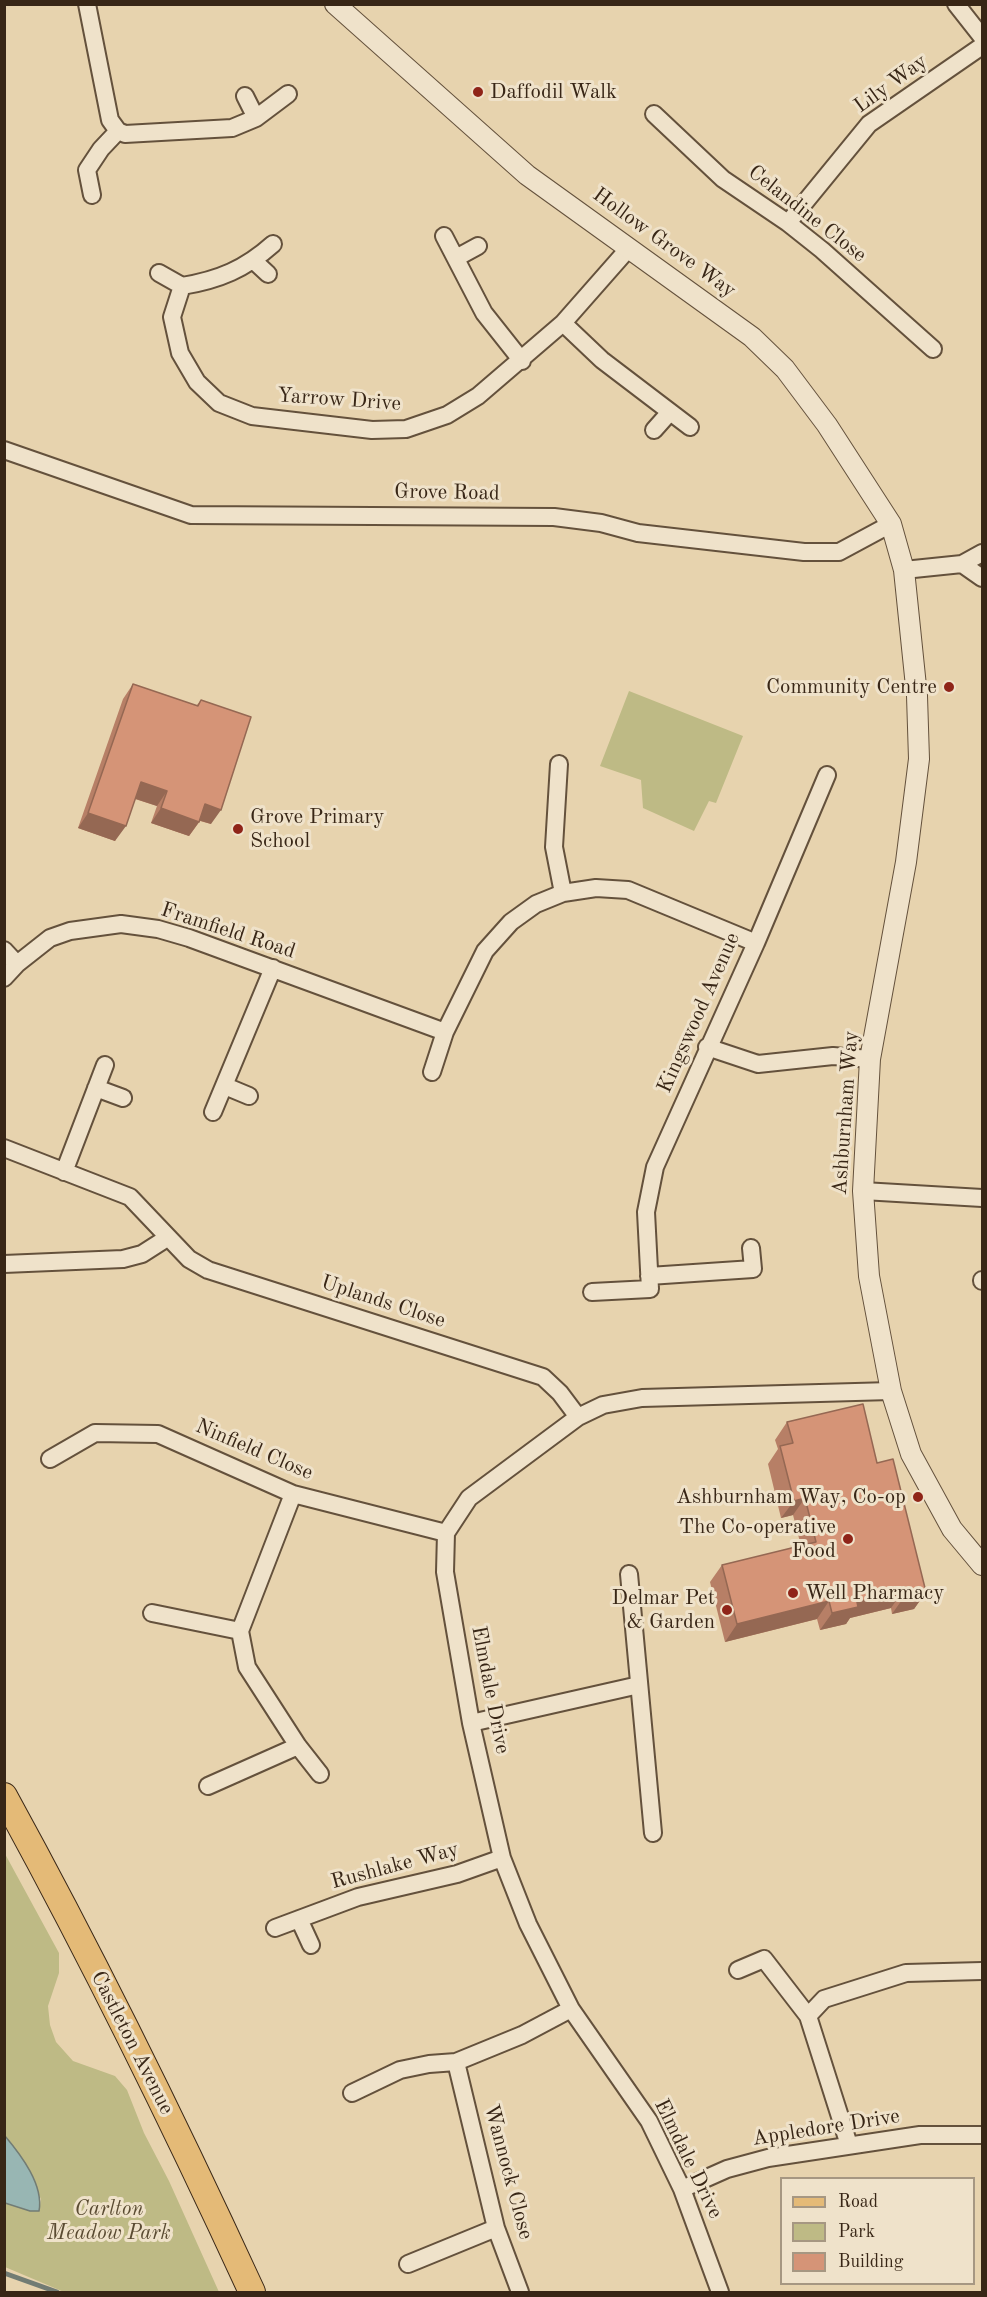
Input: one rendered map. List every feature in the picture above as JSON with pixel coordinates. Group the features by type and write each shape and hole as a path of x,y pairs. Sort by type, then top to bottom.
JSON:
{"main road":[{"name":"Castleton Avenue","path":"4,1796 199,2177 252,2292"}],"street":[{"path":"87,4 110,120 118,131 125,134 232,128 256,118 288,94"},
{"name":"Hollow Grove Way","path":"334,4 527,175 752,337 785,369 827,425 891,524 903,570"},
{"path":"956,4 982,37"},
{"name":"Lily Way","path":"788,223 869,124 982,45"},
{"path":"245,96 256,118"},
{"name":"Celandine Close","path":"654,114 723,179 788,223 822,250 933,349"},
{"path":"92,195 87,170 101,149 118,131"},
{"path":"444,236 484,314 522,361"},
{"path":"159,273 182,286 210,282 254,261 273,244"},
{"path":"456,258 478,246"},
{"name":"Yarrow Drive","path":"182,286 172,317 180,353 197,382 219,403 252,416 372,430 406,429 447,415 478,396 522,361 563,322 629,248"},
{"path":"254,261 268,274"},
{"path":"563,322 602,360 690,427"},
{"path":"654,430 670,412"},
{"name":"Grove Road","path":"4,450 191,515 554,517 601,523 638,533 804,552 839,552 891,524"},
{"path":"903,570 962,564 982,553"},
{"path":"962,564 982,578"},
{"name":"Ashburnham Way","path":"903,570 917,696 919,759 906,862 870,1059 863,1191 869,1276 891,1391 911,1454 952,1528 982,1565"},
{"path":"559,764 554,847 563,893"},
{"name":"Kingswood Avenue","path":"649,1276 646,1212 655,1167 707,1047 756,943 827,775"},
{"path":"432,1072 445,1032 485,951 511,922 536,904 563,893 596,888 628,890 756,943"},
{"name":"Framfield Road","path":"4,978 17,964 50,938 69,931 121,924 158,929 189,938 445,1032"},
{"path":"4,950 17,964"},
{"path":"213,1112 273,968"},
{"path":"707,1047 758,1064 833,1056 870,1059"},
{"path":"64,1172 105,1065"},
{"path":"225,1086 249,1096"},
{"path":"96,1088 123,1098"},
{"name":"Uplands Close","path":"4,1148 130,1197 189,1259 208,1270 543,1377 560,1393 578,1417"},
{"path":"863,1191 982,1198"},
{"path":"4,1264 123,1259 142,1254 167,1238"},
{"path":"592,1292 650,1290 649,1276 753,1269 751,1248"},
{"path":"446,1533 469,1498 578,1417 603,1405 642,1398 891,1391"},
{"name":"Ninfield Close","path":"50,1460 95,1433 158,1434 293,1494 446,1533"},
{"path":"293,1494 240,1631 247,1667 298,1746 320,1774"},
{"name":"Elmdale Drive","path":"446,1533 445,1572 471,1723 502,1858 528,1924 571,2009 649,2121 682,2189 720,2292"},
{"path":"629,1574 653,1833"},
{"path":"152,1613 240,1631"},
{"path":"471,1723 639,1685"},
{"path":"208,1786 298,1746"},
{"name":"Rushlake Way","path":"275,1928 358,1897 457,1874 502,1858"},
{"path":"299,1918 311,1946"},
{"path":"738,1970 764,1959 808,2016 849,2145"},
{"path":"808,2016 824,1999 906,1973 982,1971"},
{"path":"352,2093 400,2070 429,2064 456,2062 522,2035 571,2009"},
{"name":"Wannock Close","path":"456,2062 496,2228 520,2292"},
{"name":"Appledore Drive","path":"682,2189 727,2169 768,2158 920,2135 982,2135"},
{"path":"408,2264 496,2228"}],"green space":[{"path":"629,691 743,736 716,803 709,801 694,831 643,808 641,780 600,766"},
{"name":"Carlton Meadow Park","path":"4,1852 59,1953 59,1973 48,2006 50,2025 56,2042 73,2061 115,2076 127,2090 144,2133 169,2181 219,2292 64,2292 5,2267 5,2203 30,2211 39,2211 41,2199 13,2146 5,2136"}],"water":[{"path":"5,2136 24,2161 35,2181 40,2201 39,2211 30,2211 5,2203"}],"building":[{"path":"133,684 198,706 201,700 251,717 221,810 205,804 199,822 161,808 167,791 141,782 126,826 88,813"},
{"name":"The Co-operative Food","path":"863,1404 877,1463 893,1459 926,1592 904,1597 903,1591 857,1602 858,1607 832,1613 829,1601 737,1624 722,1565 816,1542 805,1498 794,1501 780,1446 793,1443 787,1422"}],"waterway":[{"path":"4,2273 57,2292"}],"place":[{"name":"Daffodil Walk","path":"478,92"},
{"name":"Community Centre","path":"949,687"},
{"name":"Grove Primary School","path":"238,829"},
{"name":"Ashburnham Way, Co-op","path":"918,1497"},
{"name":"The Co-operative Food","path":"848,1539"},
{"name":"Well Pharmacy","path":"793,1593"},
{"name":"Delmar Pet & Garden","path":"727,1610"}]}
